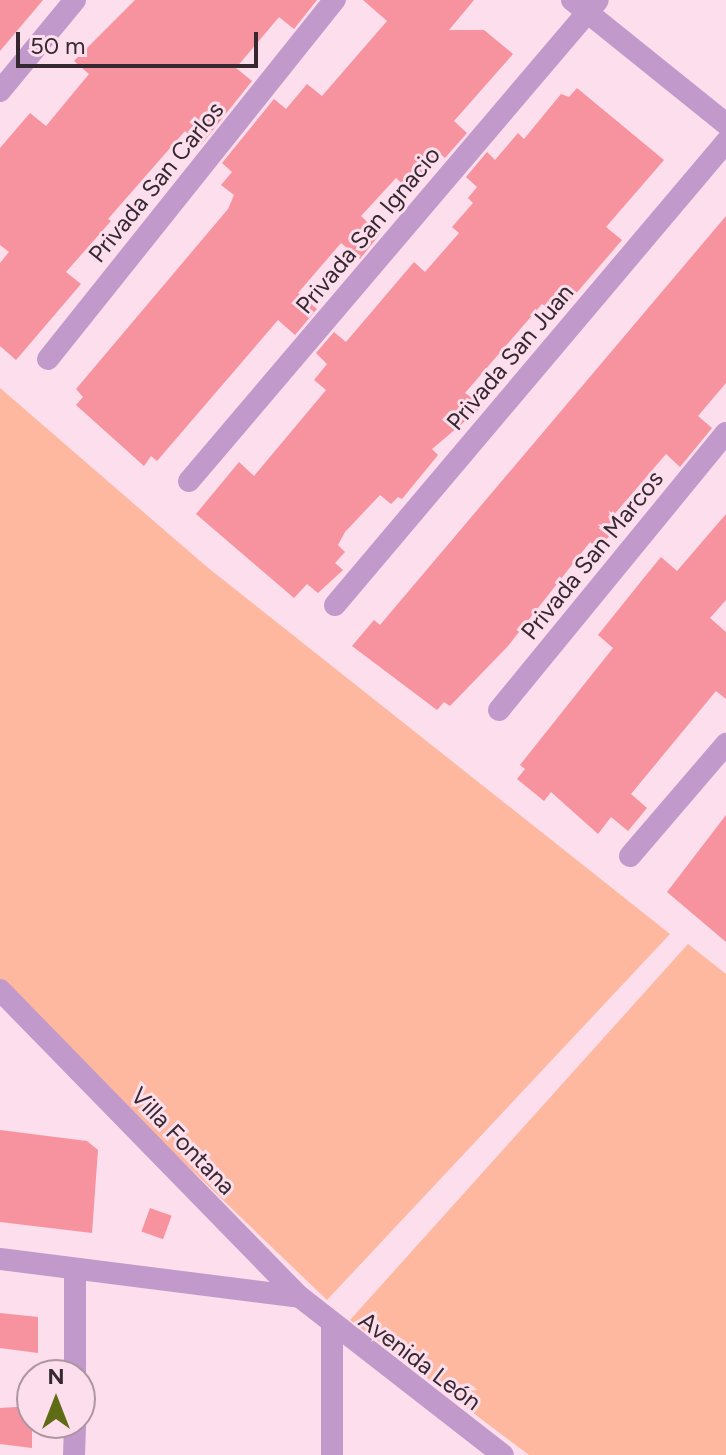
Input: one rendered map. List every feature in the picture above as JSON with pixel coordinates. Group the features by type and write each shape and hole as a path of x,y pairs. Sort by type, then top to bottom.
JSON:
{"street":[{"path":"0,91 75,0"},
{"name":"Privada San Carlos","path":"48,359 335,0"},
{"path":"586,4 726,124"},
{"name":"Privada San Ignacio","path":"189,481 586,4"},
{"name":"Privada San Juan","path":"335,605 726,142"},
{"name":"Privada San Marcos","path":"499,710 726,433"},
{"path":"630,856 726,744"},
{"name":"Villa Fontana","path":"0,990 332,1326"},
{"path":"0,1259 300,1297"},
{"path":"75,1269 75,1359"},
{"name":"Avenida León","path":"332,1326 332,1455"},
{"name":"Avenida León","path":"332,1326 503,1455"}],"shaded area":[{"path":"0,388 207,567 670,934 327,1300 0,986"},
{"path":"688,944 726,974 726,1455 529,1455 350,1320"}],"building":[{"path":"0,0 43,0 0,51"},
{"path":"135,0 317,0 294,29 279,17 236,68 252,81 201,145 185,131 108,219 111,221 66,272 81,284 16,360 0,346 0,263 9,252 0,245 0,148 30,113 46,126 89,74 74,61"},
{"path":"363,0 474,0 449,30 484,30 513,54 454,121 467,133 445,158 439,153 411,192 396,178 361,216 380,234 360,259 341,243 298,293 317,309 295,335 278,320 157,461 151,456 144,466 76,405 83,397 76,389 228,209 234,195 221,185 232,172 222,163 274,99 286,109 307,84 322,96 387,21"},
{"path":"577,88 664,160 606,227 622,240 567,304 560,298 550,310 542,304 465,393 483,406 432,449 438,455 402,499 398,497 391,504 380,495 345,532 338,545 345,552 335,563 343,570 318,593 307,584 294,598 196,514 239,462 254,476 326,390 314,380 327,364 316,353 334,332 346,342 414,262 425,272 459,233 452,227 473,203 468,198 477,187 466,177 487,152 495,160 518,133 524,139 561,94 569,97"},
{"path":"726,216 726,383 698,416 712,428 680,467 666,454 612,517 620,524 598,549 590,542 508,646 450,706 444,702 437,710 352,646 374,620 380,625"},
{"path":"726,514 726,600 710,618 726,632 726,699 716,691 631,794 647,808 628,831 611,817 598,834 551,792 544,801 517,779 525,769 520,765 613,648 598,635 647,574 661,557 677,571"},
{"path":"726,815 726,942 667,892"},
{"path":"0,1130 87,1141 98,1150 92,1233 0,1222"},
{"path":"150,1208 172,1216 163,1239 141,1231"},
{"path":"0,1313 38,1317 38,1353 0,1348"},
{"path":"16,1407 16,1439 32,1439 32,1448 0,1444 0,1408"}]}
